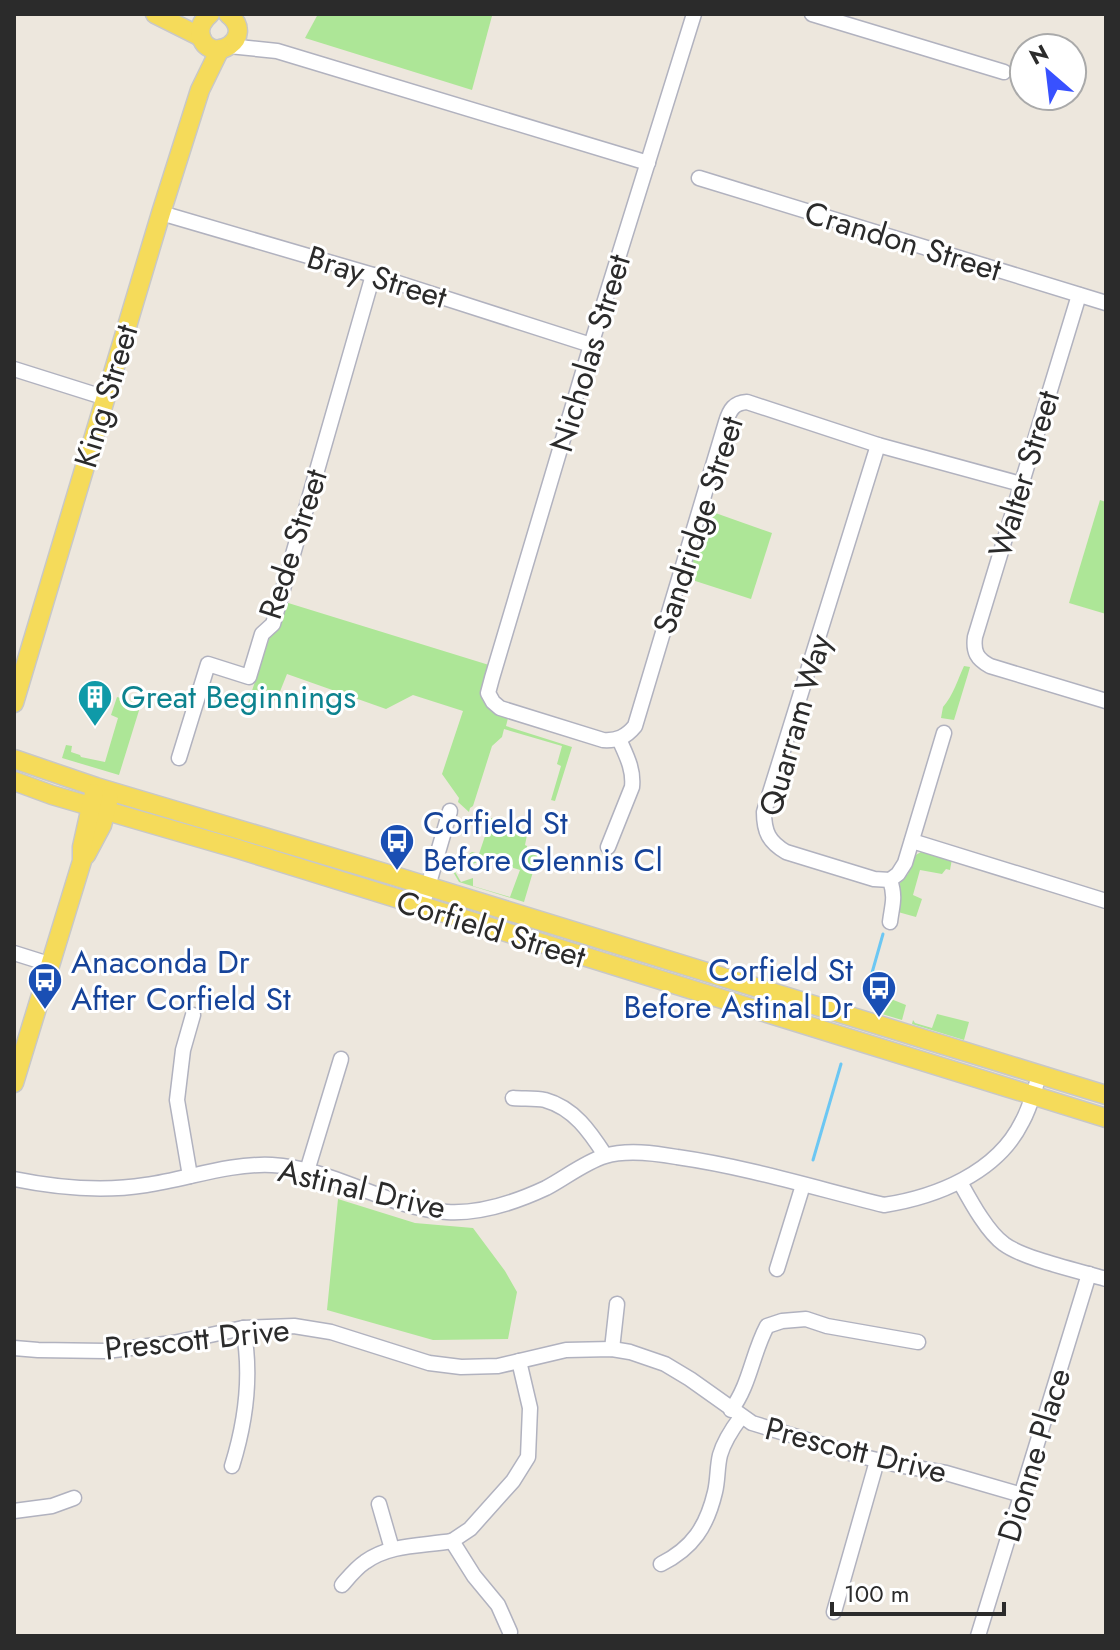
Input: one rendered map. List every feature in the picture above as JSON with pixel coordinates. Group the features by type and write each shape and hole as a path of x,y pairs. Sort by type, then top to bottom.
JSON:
{"main road":[{"path":"158,15 208,16"},
{"path":"158,15 223,31"},
{"name":"King Street","path":"14,703 161,213 200,90 223,31 200,26 208,16"},
{"name":"Corfield Street","path":"14,759 101,798 422,907 1106,1118"},
{"name":"Corfield Street","path":"14,781 52,795 101,798 429,887 1106,1095"},
{"path":"14,1083 82,861 102,825 101,798"}],"street":[{"name":"Nicholas Street","path":"619,739 603,740 500,708 488,693 591,345 694,14"},
{"path":"812,14 1004,72"},
{"path":"223,31 277,51 648,163"},
{"name":"Crandon Street","path":"699,178 1106,303"},
{"name":"Bray Street","path":"161,213 373,275 591,345"},
{"name":"Rede Street","path":"179,758 208,664 249,677 262,634 273,624 373,275"},
{"name":"Walter Street","path":"1079,295 974,647 976,654 990,666 1106,701"},
{"path":"14,369 106,398"},
{"name":"Sandridge Street","path":"619,739 629,734 639,717 732,407 747,402 878,445 1021,484"},
{"name":"Quarram Way","path":"878,445 764,812 764,824 767,836 786,852 874,879 890,880"},
{"path":"890,922 895,893 890,880 905,863 944,733"},
{"path":"608,847 633,778 619,739"},
{"path":"422,907 450,811"},
{"path":"912,841 1106,901"},
{"path":"14,953 49,964"},
{"path":"190,1176 177,1100 183,1050 193,1015"},
{"path":"307,1171 341,1059"},
{"name":"Astinal Drive","path":"14,1179 50,1187 105,1189 148,1185 237,1167 272,1165 307,1171 417,1207 447,1212 481,1211 546,1188 605,1155 644,1152 723,1163 884,1205 909,1201 960,1182 986,1166 1006,1147 1022,1123 1039,1076"},
{"path":"513,1098 545,1100 566,1110 586,1126 605,1155"},
{"path":"960,1182 1003,1244 1023,1254 1106,1279"},
{"path":"777,1269 803,1185"},
{"name":"Dionne Place","path":"978,1636 1089,1274"},
{"path":"612,1349 617,1304"},
{"path":"661,1564 686,1549 708,1514 720,1456 767,1326 806,1319 827,1326 918,1342"},
{"name":"Prescott Drive","path":"14,1348 106,1351 173,1343 243,1328 294,1326 331,1332 429,1363 461,1367 519,1361 566,1350 612,1349 665,1364 736,1413 764,1428 877,1461 956,1475 1022,1495"},
{"path":"232,1466 242,1433 247,1400 247,1352 243,1328"},
{"path":"342,1585 362,1564 376,1555 392,1549 452,1541 470,1529 513,1481 528,1457 530,1408 519,1361"},
{"path":"834,1612 877,1461"},
{"path":"14,1511 44,1508 74,1498"},
{"path":"379,1504 392,1549"},
{"path":"452,1541 474,1576 498,1605 510,1632"}],"green space":[{"path":"318,14 492,16 472,90 305,38"},
{"path":"1100,500 1106,502 1106,614 1069,603"},
{"path":"707,510 772,533 751,599 686,578"},
{"path":"285,602 489,665 484,681 496,713 508,718 506,726 572,747 555,801 551,800 561,766 557,764 562,746 504,729 502,737 492,746 469,812 458,802 459,798 442,774 463,711 413,695 386,709 287,674 277,699 248,716 244,715 271,633"},
{"path":"964,666 970,667 954,720 941,718 943,707"},
{"path":"117,697 141,704 119,775 62,758 66,745 72,746 71,752 81,757 105,762 118,718 111,715"},
{"path":"483,809 485,816 528,830 527,850 538,855 524,902 459,882 452,870 462,842 461,866 454,870 461,882 473,878 473,886 510,897 520,870 478,857 472,864 469,854 479,854 492,822 482,817"},
{"path":"921,852 952,859 950,870 946,869 942,874 920,870 913,895 922,899 916,917 898,912 901,897 898,888 908,874 914,856"},
{"path":"883,993 884,1007 886,997 906,1005 902,1020 875,1012"},
{"path":"937,1014 969,1022 964,1040 912,1024 913,1020 932,1028"},
{"path":"338,1199 415,1223 473,1228 517,1292 508,1339 433,1340 327,1310"}],"waterway":[{"path":"866,994 883,934"},
{"path":"813,1160 841,1064"}],"place":[{"name":"Great Beginnings","path":"95,728"},
{"name":"Corfield St Before Glennis Cl","path":"397,872"},
{"name":"Anaconda Dr After Corfield St","path":"45,1011"},
{"name":"Corfield St Before Astinal Dr","path":"879,1019"}]}
